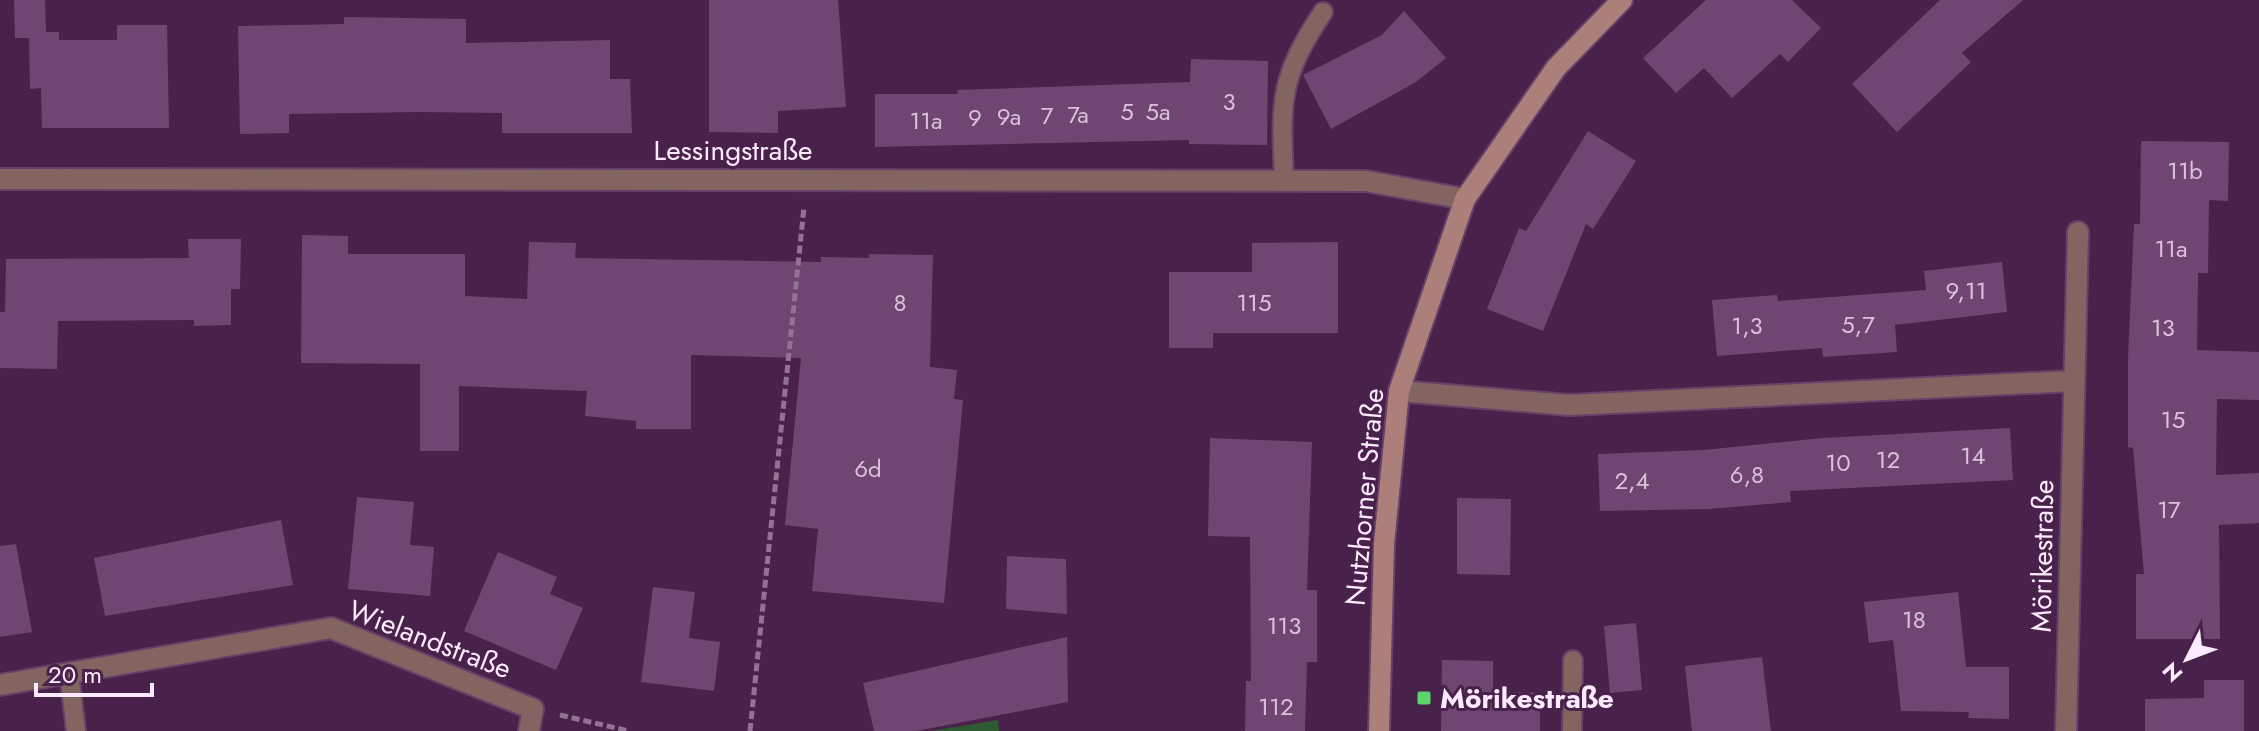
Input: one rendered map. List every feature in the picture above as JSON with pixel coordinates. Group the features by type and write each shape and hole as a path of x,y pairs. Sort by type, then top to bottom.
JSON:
{"main road":[{"name":"Nutzhorner Straße","path":"1379,731 1384,544 1399,391 1465,199 1556,68 1622,0"}],"street":[{"name":"Lessingstraße","path":"0,179 1366,181 1465,199"},
{"name":"Mörikestraße","path":"2066,731 2078,232"},
{"path":"1399,391 1569,405 2073,381"},
{"name":"Wielandstraße","path":"0,685 331,628 533,709 529,731"}],"lane":[{"path":"1284,181 1282,112 1287,75 1323,12"},
{"path":"1572,731 1573,660"},
{"path":"69,673 76,731"}],"path":[{"path":"750,731 807,178"},
{"path":"533,709 629,731"}],"green space":[{"path":"998,720 999,731 931,731"}],"building":[{"path":"14,0 45,0 46,32 59,32 59,40 117,40 117,25 167,25 169,128 42,128 41,88 30,89 29,38 15,38"},
{"path":"709,0 838,0 846,107 778,111 778,133 709,132"},
{"path":"1706,0 1792,0 1821,28 1788,62 1780,54 1732,98 1704,68 1676,93 1643,58"},
{"path":"1940,0 2023,0 1962,53 1971,62 1897,132 1852,84"},
{"path":"1404,11 1446,58 1416,82 1331,129 1303,75 1382,35"},
{"path":"344,17 466,19 466,43 610,40 610,79 630,79 632,133 502,133 502,113 419,112 289,114 289,133 240,134 238,26 344,24"},
{"path":"1191,59 1268,61 1267,145 1189,144 1189,140 875,147 875,94 958,94 957,90 1190,82"},
{"path":"1588,131 1636,161 1593,229 1586,224 1543,331 1487,309 1519,228 1526,231"},
{"path":"2141,141 2229,142 2228,201 2209,200 2208,273 2198,273 2197,350 2259,352 2259,400 2217,399 2216,475 2259,473 2259,523 2219,525 2220,639 2136,639 2136,574 2144,574 2133,448 2128,447 2128,359 2134,224 2140,224"},
{"path":"302,235 348,236 348,254 465,254 465,296 527,299 529,242 576,243 575,258 821,262 821,257 869,258 869,254 933,255 930,367 957,370 954,399 963,400 944,603 812,591 818,529 785,525 801,358 691,355 691,429 636,429 636,421 585,416 587,391 459,386 459,451 420,451 420,364 301,363"},
{"path":"188,239 241,239 240,289 231,289 231,325 194,326 194,320 58,321 57,369 0,368 0,312 5,312 6,259 189,258"},
{"path":"1338,242 1338,333 1213,333 1213,348 1169,348 1169,272 1252,272 1252,243"},
{"path":"2002,262 2007,312 1895,325 1897,352 1823,357 1822,348 1717,356 1712,300 1777,295 1778,301 1926,290 1924,271"},
{"path":"2010,428 2013,480 1790,491 1791,502 1709,509 1600,511 1598,454 1704,450 1823,438"},
{"path":"1210,438 1312,442 1307,590 1317,590 1317,662 1307,662 1305,731 1245,731 1246,681 1251,681 1250,537 1208,536"},
{"path":"357,497 414,502 410,545 434,547 430,596 348,589"},
{"path":"1457,498 1511,499 1510,575 1457,574"},
{"path":"281,520 293,585 105,616 94,558"},
{"path":"16,544 32,632 0,637 0,546"},
{"path":"498,552 557,577 550,594 583,608 556,670 464,631"},
{"path":"1007,556 1066,559 1067,614 1006,609"},
{"path":"653,587 695,592 689,638 720,642 714,691 641,682"},
{"path":"1958,592 1966,667 2009,667 2009,719 1968,718 1969,712 1901,711 1893,640 1869,643 1864,602"},
{"path":"1636,623 1642,690 1610,693 1604,626"},
{"path":"1067,637 1068,702 916,731 874,731 863,683"},
{"path":"1762,657 1771,731 1692,731 1685,666"},
{"path":"1442,660 1493,661 1493,691 1540,693 1540,731 1441,731"},
{"path":"2204,680 2244,680 2244,731 2145,731 2145,699 2204,698"}],"place":[{"name":"Mörikestraße","path":"1424,698"}]}
